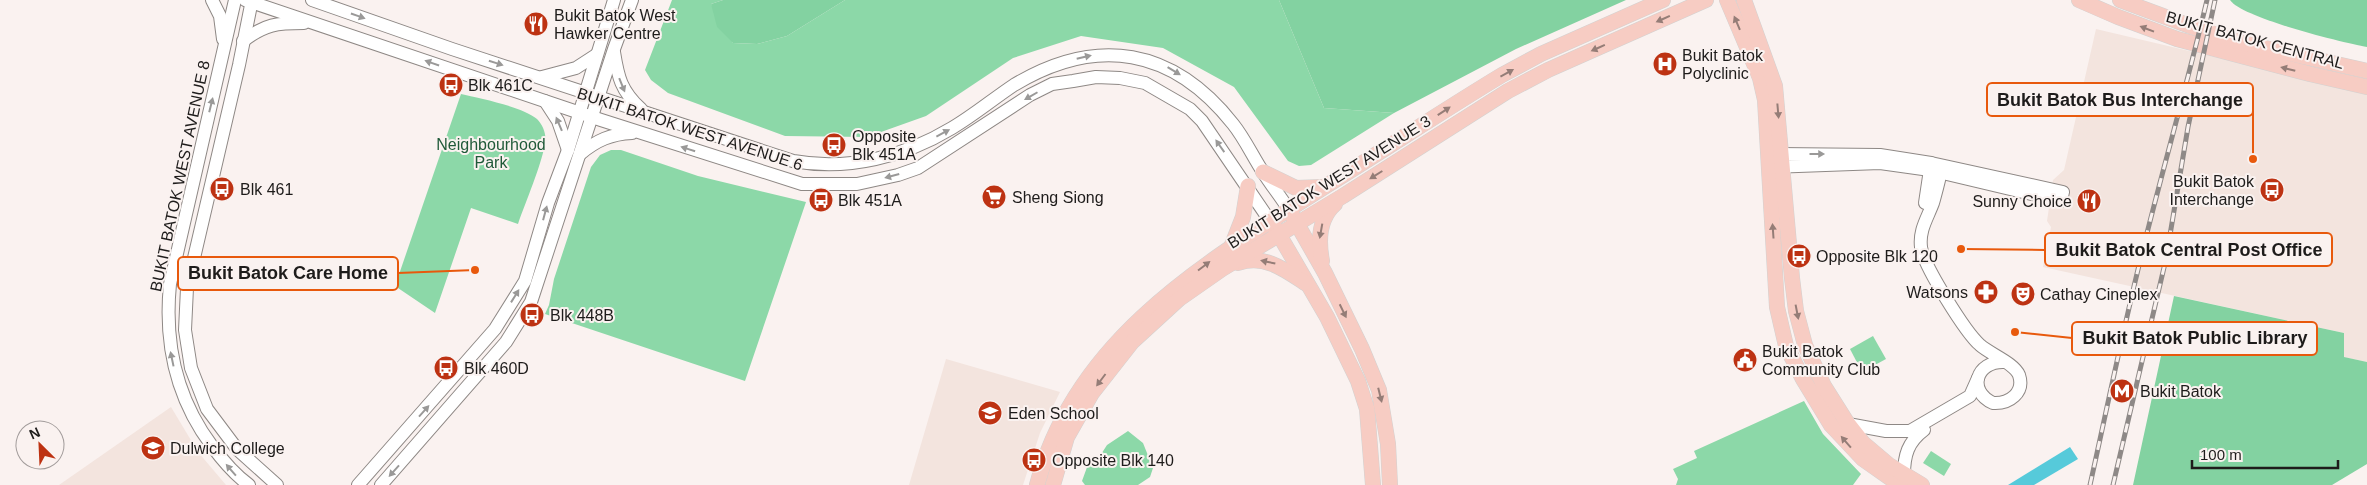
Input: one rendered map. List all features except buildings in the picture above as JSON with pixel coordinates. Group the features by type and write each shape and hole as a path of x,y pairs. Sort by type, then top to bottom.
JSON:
{"main road":[{"name":"BUKIT BATOK WEST AVENUE 3","path":"1037,485 1056,434 1077,393 1093,368 1146,313 1176,287 1232,245 1502,75 1542,54 1663,0"},
{"name":"BUKIT BATOK WEST AVENUE 3","path":"1053,485 1067,437 1092,393 1132,342 1174,303 1222,269 1343,196 1508,92 1548,70 1706,0"},
{"path":"1727,0 1760,78 1765,100 1796,311 1805,345 1824,386 1848,424 1902,480"},
{"path":"1744,0 1775,86 1777,307 1786,346 1802,379 1831,425 1863,459 1902,480 1922,485"},
{"name":"BUKIT BATOK CENTRAL","path":"2079,0 2177,39 2367,87"},
{"name":"BUKIT BATOK CENTRAL","path":"2120,0 2239,42 2367,70"},
{"path":"1263,172 1296,188 1324,187"},
{"path":"1232,245 1243,217 1248,186"},
{"path":"1325,273 1320,248 1320,233 1326,211 1343,196"},
{"name":"BUKIT BATOK WEST AVENUE 6","path":"1289,210 1325,273 1362,349 1379,390 1387,435 1390,485"},
{"name":"BUKIT BATOK WEST AVENUE 6","path":"1270,221 1342,345 1363,395 1368,409 1372,485"},
{"path":"1222,269 1247,260 1267,261 1280,266 1308,285"}],"street":[{"path":"212,0 220,16 224,51"},
{"name":"BUKIT BATOK WEST AVENUE 8","path":"235,0 170,284 168,312 169,340 180,387 196,424 234,475 248,485"},
{"name":"BUKIT BATOK WEST AVENUE 6","path":"312,0 540,78 793,161 823,164 853,162 891,156 911,149 952,128 1013,86 1058,64 1096,54 1125,55 1156,62 1202,90 1234,125 1289,210"},
{"path":"382,485 506,342 530,302 574,152 585,92 614,0"},
{"path":"358,485 495,329 525,281 548,203 592,117 632,0"},
{"name":"BUKIT BATOK WEST AVENUE 8","path":"250,1 243,41 187,288 185,330 191,368 207,409 236,449 278,485"},
{"name":"BUKIT BATOK WEST AVENUE 6","path":"250,1 592,117 802,184 857,184 898,176 918,168 1030,95 1052,84 1096,77 1120,78 1145,83 1190,109 1215,138 1270,221"},
{"path":"243,41 262,28 272,24 316,23"},
{"path":"614,49 618,72 626,94 645,112"},
{"path":"540,78 576,68 596,56"},
{"path":"545,101 574,152"},
{"path":"574,152 610,136 641,133"},
{"path":"1775,160 1871,154 2062,196"},
{"path":"1902,480 1904,458 1913,438 1928,427 1971,403 1977,401 1993,403 2009,401 2019,389 2018,375 2015,369 1973,338 1925,262 1921,246 1924,221 1936,168"},
{"path":"1973,338 1980,373 1978,382 1982,395 1993,403"},
{"path":"1848,424 1886,432 1910,431 1970,396 1980,373 1988,365 2004,362"}],"shaded area":[{"path":"2096,29 2367,93 2367,362 2343,357 2344,333 2043,267 2051,227 2047,221 2053,180 2064,170"},
{"name":"Eden School","path":"946,359 1060,392 1040,433 1023,485 909,485"},
{"name":"Dulwich College","path":"171,407 198,452 226,485 59,485"}],"green space":[{"path":"672,0 723,0 711,4 733,43 757,44 787,36 845,0 1279,0 1324,108 1394,113 1311,165 1299,166 1288,161 1234,87 1163,48 1081,36 1013,58 926,116 867,137 785,136 668,93 651,80 645,70"},
{"path":"723,0 845,0 787,36 757,44 733,43 717,27 711,4"},
{"path":"1279,0 1626,0 1516,49 1394,113 1324,108"},
{"path":"2230,0 2367,0 2367,47 2315,35 2272,21 2238,7"},
{"name":"Neighbourhood Park","path":"461,94 500,104 530,115 541,124 545,134 545,141 537,173 518,224 471,208 435,313 395,286"},
{"path":"611,150 621,150 698,176 806,202 745,381 545,314 549,305 554,279 591,167 600,155"},
{"path":"2174,296 2344,333 2344,357 2367,362 2367,464 2332,485 2133,485"},
{"path":"1873,336 1886,359 1862,372 1850,349"},
{"path":"1804,401 1823,434 1861,474 1853,485 1676,485 1678,479 1673,469 1697,458 1694,451"},
{"path":"1128,431 1143,443 1153,468 1150,477 1138,485 1085,485 1082,481 1090,459 1098,459 1107,445"},
{"path":"1931,451 1951,464 1944,476 1923,463"}],"water":[{"path":"2070,447 2078,459 2034,485 2008,485"}],"railway":[{"path":"2090,485 2135,282 2207,0"},
{"path":"2113,485 2166,259 2188,127 2215,0"}],"place":[{"name":"Bukit Batok West Hawker Centre","path":"536,24"},
{"name":"Bukit Batok Polyclinic","path":"1665,64"},
{"name":"Blk 461C","path":"451,85"},
{"name":"Opposite Blk 451A","path":"834,145"},
{"name":"Bukit Batok Bus Interchange","path":"2253,159"},
{"name":"Blk 461","path":"222,189"},
{"name":"Bukit Batok Interchange","path":"2272,190"},
{"name":"Sheng Siong","path":"994,197"},
{"name":"Blk 451A","path":"821,200"},
{"name":"Sunny Choice","path":"2089,201"},
{"name":"Bukit Batok Central Post Office","path":"1961,249"},
{"name":"Opposite Blk 120","path":"1799,256"},
{"name":"Bukit Batok Care Home","path":"475,270"},
{"name":"Watsons","path":"1986,292"},
{"name":"Cathay Cineplex","path":"2023,294"},
{"name":"Blk 448B","path":"532,315"},
{"name":"Bukit Batok Public Library","path":"2015,332"},
{"name":"Bukit Batok Community Club","path":"1745,360"},
{"name":"Blk 460D","path":"446,368"},
{"name":"Bukit Batok","path":"2122,391"},
{"name":"Eden School","path":"990,413"},
{"name":"Dulwich College","path":"153,448"},
{"name":"Opposite Blk 140","path":"1034,460"}]}
